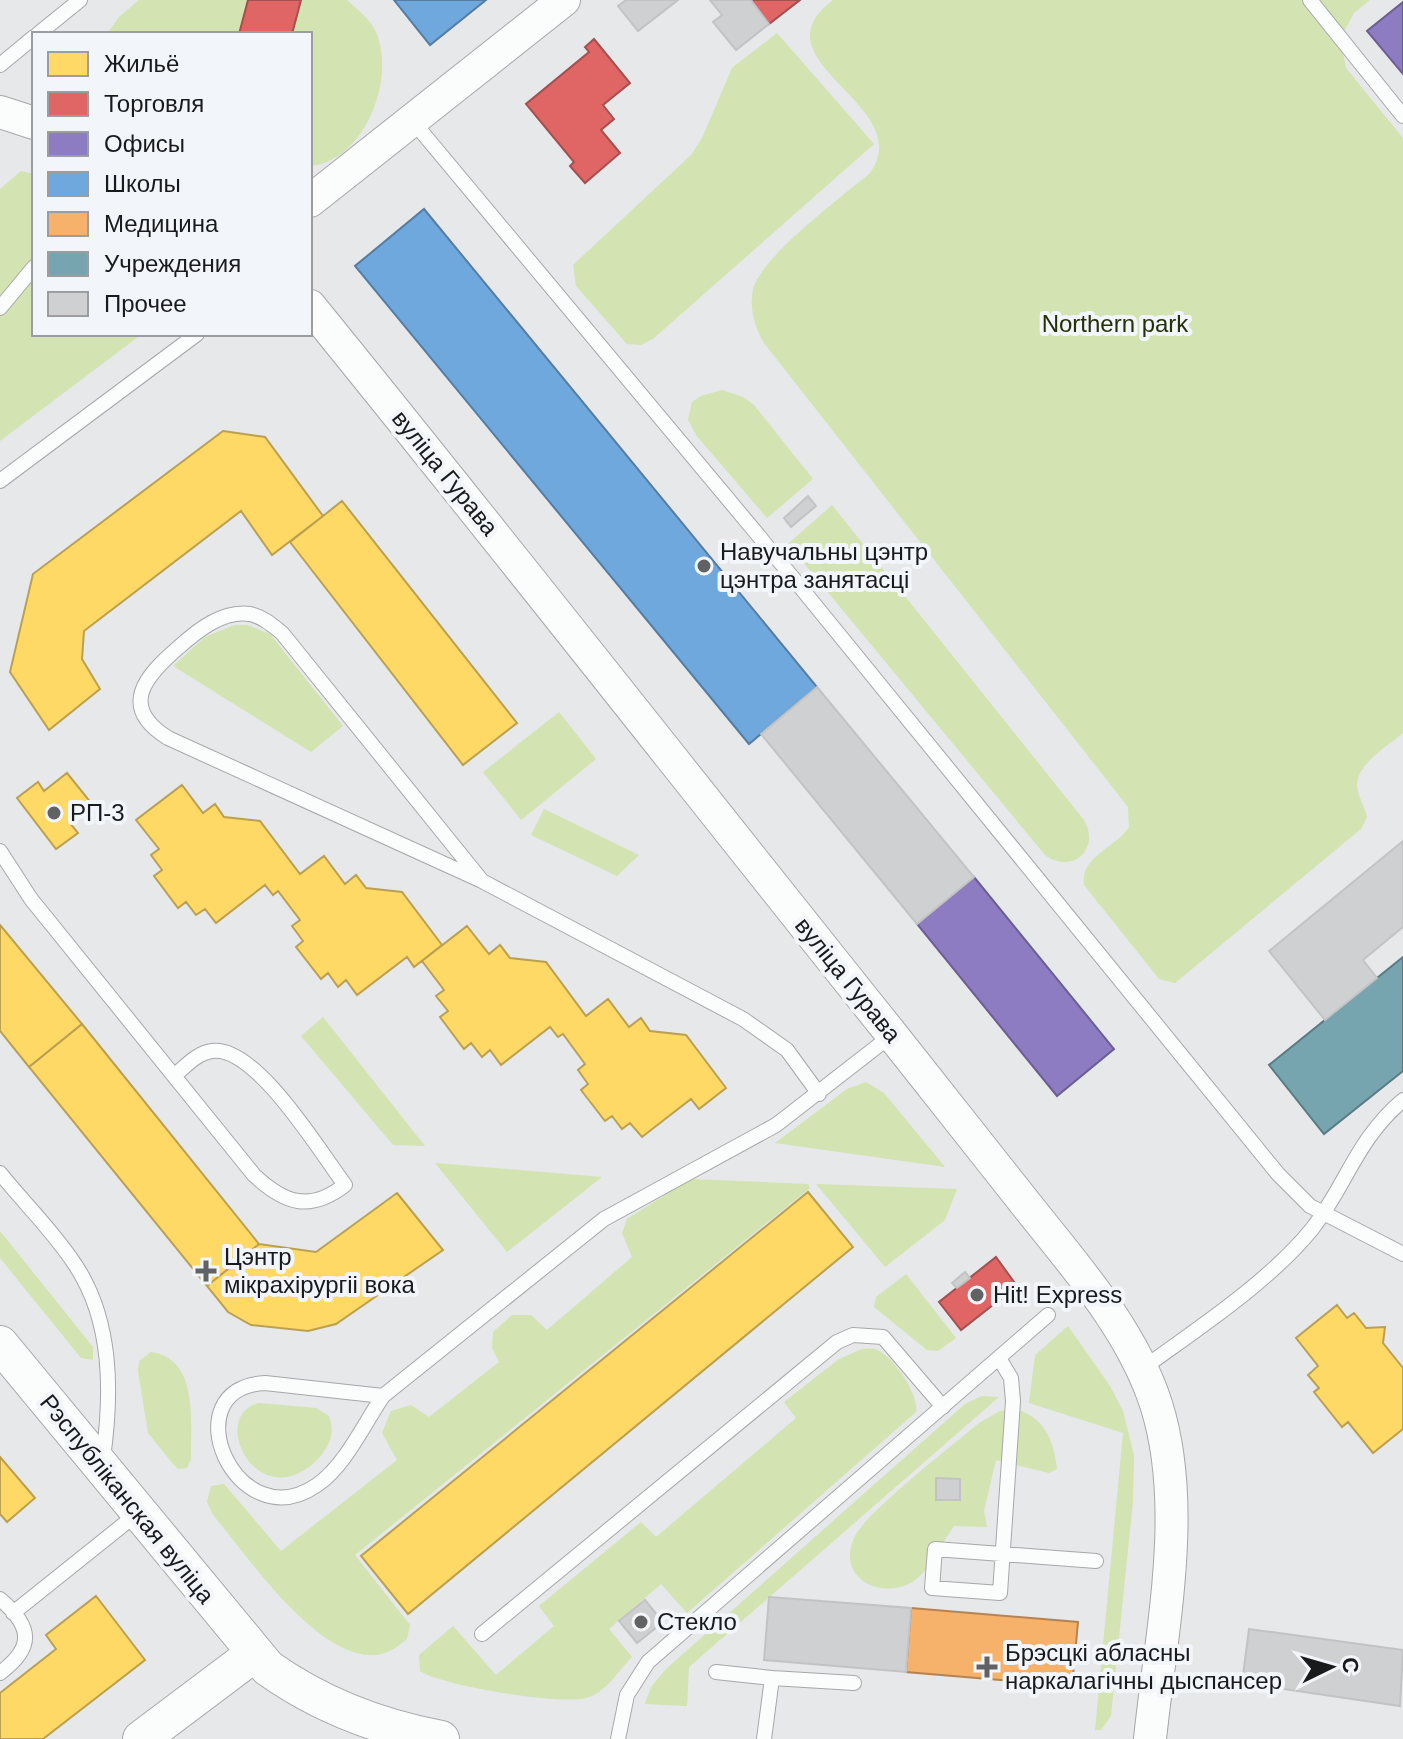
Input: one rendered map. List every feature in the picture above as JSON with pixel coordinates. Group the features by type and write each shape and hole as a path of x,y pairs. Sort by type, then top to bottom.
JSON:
{"main road":[{"name":"Рэспубліканская вуліца","path":"0,1344 254,1654 285,1680 326,1703 389,1728 441,1739"},
{"path":"141,1739 254,1654"}],"street":[{"path":"312,199 564,0"},
{"path":"0,112 32,122"},
{"name":"вуліца Гурава","path":"312,309 1074,1266 1142,1369 1165,1433 1172,1519 1150,1739"}],"lane":[{"path":"41,32 80,0"},
{"path":"1310,0 1403,116"},
{"path":"0,65 32,39"},
{"path":"411,119 758,535 1278,1174 1299,1197 1322,1213 1403,1254"},
{"path":"0,308 32,273"},
{"path":"0,481 194,336"},
{"path":"482,881 282,633 267,621 250,614 232,614 216,621 193,635 150,674 143,686 142,711 147,722 168,738 482,881 757,1027 787,1050 819,1094"},
{"path":"0,851 31,899 175,1075 271,1190 291,1201 311,1202 330,1197 345,1185 255,1068 233,1054 213,1051 197,1057 175,1075"},
{"path":"383,1396 265,1383 247,1386 233,1395 221,1409 217,1426 221,1447 230,1466 254,1491 274,1497 297,1494 325,1479 383,1396 604,1219 752,1139 819,1094 892,1035"},
{"path":"1142,1369 1279,1263 1322,1213 1367,1137 1403,1100"},
{"path":"0,1173 73,1262 97,1311 109,1393 101,1467"},
{"path":"618,1739 627,1695 648,1662 1048,1315"},
{"path":"482,1634 837,1342 853,1335 883,1337 943,1407"},
{"path":"999,1358 1011,1378 1013,1401 1005,1553 1000,1593 932,1588 935,1549 1005,1553 1096,1561"},
{"path":"13,1613 139,1512"},
{"path":"0,1599 13,1613 26,1637 25,1649 0,1673"},
{"path":"716,1672 854,1683"},
{"path":"764,1739 772,1678"}],"green space":[{"path":"139,0 347,0 373,27 381,51 382,72 371,114 360,134 346,149 329,161 312,165 312,32 108,32 119,17"},
{"name":"Northern park","path":"833,0 1370,0 1354,13 1340,39 1346,68 1403,138 1403,733 1367,763 1358,778 1357,786 1367,817 1361,829 1175,983 1159,979 1084,885 1084,875 1093,859 1129,827 1128,807 764,343 756,324 752,297 759,276 786,245 870,173 879,148 873,126 822,64 811,43 813,22"},
{"path":"777,33 874,144 654,338 641,345 627,344 576,286 573,265 691,155 702,138 732,68"},
{"path":"21,171 32,174 32,336 139,336 0,441 0,189"},
{"path":"722,390 743,397 754,405 813,479 767,518 696,435 688,420 692,402"},
{"path":"832,505 1084,820 1089,841 1081,856 1065,862 1045,855 788,544"},
{"path":"234,625 247,625 270,634 343,726 311,752 173,666 205,637"},
{"path":"559,712 596,759 521,820 483,772"},
{"path":"544,809 639,855 617,876 531,835"},
{"path":"323,1017 425,1146 393,1145 301,1036"},
{"path":"866,1082 884,1093 945,1167 775,1143 847,1089"},
{"path":"435,1163 602,1177 507,1252"},
{"path":"691,1179 808,1184 810,1188 355,1555 410,1625 407,1639 392,1650 374,1655 352,1651 329,1640 307,1623 284,1601 213,1515 207,1502 211,1486 224,1484 281,1551 397,1460 382,1433 391,1411 411,1405 429,1417 499,1362 492,1348 493,1332 512,1315 531,1315 547,1330 632,1257 622,1233 627,1219"},
{"path":"816,1184 957,1189 945,1220 885,1267"},
{"path":"0,1231 93,1347 93,1360 81,1358 0,1258"},
{"path":"906,1274 956,1338 938,1351 927,1350 874,1307 876,1297"},
{"path":"1068,1326 1110,1386 1123,1411 1134,1455 1133,1501 1111,1716 1101,1730 1095,1730 1123,1433 1029,1403 1035,1355"},
{"path":"862,1349 882,1352 896,1367 914,1396 916,1412 687,1613 661,1584 609,1629 632,1657 600,1691 586,1698 553,1699 452,1683 420,1671 419,1655 453,1626 496,1675 554,1626 539,1606 641,1522 656,1537 796,1418 784,1402 839,1359"},
{"path":"151,1352 167,1357 185,1379 191,1411 191,1459 187,1468 178,1469 148,1433 138,1371 139,1361"},
{"path":"982,1396 999,1397 689,1667 687,1706 645,1704 651,1687 666,1669 965,1404"},
{"path":"259,1403 316,1408 329,1416 332,1427 330,1438 320,1457 298,1474 278,1477 260,1471 247,1459 239,1443 238,1426 244,1412"},
{"path":"1015,1409 1041,1424 1050,1440 1057,1469 1049,1473 996,1460 984,1511 987,1527 954,1526 928,1566 909,1584 883,1588 862,1580 850,1562 850,1550 863,1525 893,1495 979,1423 1000,1411"}],"building: Жильё":[{"path":"223,431 265,437 323,516 272,555 241,511 84,631 82,659 100,689 49,730 10,672 33,574"},
{"path":"342,501 517,723 463,765 290,542"},
{"name":"РП-3","path":"67,773 92,804 69,822 78,833 56,849 17,798 38,782 44,791"},
{"path":"182,785 203,813 215,804 224,817 260,821 300,874 324,856 345,884 356,875 366,888 402,892 442,945 414,967 407,957 357,995 346,980 338,987 328,973 321,979 296,947 303,941 292,926 300,920 278,891 273,895 265,885 216,923 205,909 196,915 186,902 178,908 154,876 162,870 151,855 159,849 136,820"},
{"path":"0,925 82,1024 29,1067 0,1031"},
{"path":"467,926 489,954 500,945 510,958 546,962 586,1016 608,999 629,1027 641,1018 650,1031 686,1035 726,1088 699,1109 691,1099 642,1137 630,1123 622,1129 612,1116 605,1121 581,1090 588,1084 578,1070 585,1064 563,1034 558,1037 550,1027 501,1065 490,1050 482,1057 471,1043 464,1049 440,1017 448,1011 436,996 444,990 422,961"},
{"path":"82,1024 259,1244 207,1286 29,1067"},
{"path":"808,1192 853,1247 408,1614 361,1556"},
{"path":"397,1193 443,1250 336,1324 308,1331 251,1325 228,1312 207,1286 259,1244 316,1252"},
{"path":"1337,1305 1347,1318 1354,1313 1366,1328 1385,1327 1383,1343 1403,1368 1403,1429 1373,1453 1348,1422 1342,1427 1314,1392 1319,1388 1308,1375 1318,1366 1296,1338"},
{"path":"0,1457 35,1498 7,1522 0,1514"},
{"path":"96,1596 145,1660 43,1739 0,1739 0,1693 56,1649 46,1635"}],"building: Торговля":[{"path":"248,0 301,0 293,32 240,32"},
{"path":"751,0 800,0 769,24"},
{"path":"594,39 630,83 603,105 614,119 601,130 620,153 585,183 570,166 574,162 526,104 589,52 585,47"},
{"name":"Hit! Express","path":"996,1257 1017,1286 961,1330 939,1302"}],"building: Офисы":[{"path":"1403,2 1403,74 1367,31"},
{"path":"974,877 1114,1049 1057,1096 917,924"}],"building: Школы":[{"path":"394,0 486,0 430,45"},
{"path":"424,209 817,687 749,744 355,266"}],"building: Медицина":[{"path":"911,1608 1078,1622 1072,1686 906,1672"}],"building: Учреждения":[{"path":"1403,957 1403,1071 1324,1134 1269,1065"}],"building: Прочее":[{"path":"626,0 678,0 638,31 618,6"},
{"path":"710,0 751,0 769,24 736,50 713,22 722,15"},
{"path":"808,496 816,506 791,527 784,518"},
{"path":"817,687 974,877 917,924 761,734"},
{"path":"1403,841 1403,927 1363,960 1377,978 1325,1020 1269,951"},
{"path":"965,1272 970,1278 957,1288 952,1283"},
{"path":"936,1478 960,1479 960,1500 936,1500"},
{"path":"769,1597 911,1608 906,1672 764,1660"},
{"name":"Стекло","path":"645,1600 663,1622 637,1643 619,1621"},
{"path":"1249,1629 1403,1650 1400,1706 1242,1683"}],"place":[{"name":"Навучальны цэнтр цэнтра занятасці","path":"704,566"},
{"name":"РП-3","path":"54,813"},
{"name":"Цэнтр мікрахірургіі вока","path":"206,1271"},
{"name":"Hit! Express","path":"977,1295"},
{"name":"Стекло","path":"641,1622"},
{"name":"Брэсцкі абласны наркалагічны дыспансер","path":"987,1667"}]}
